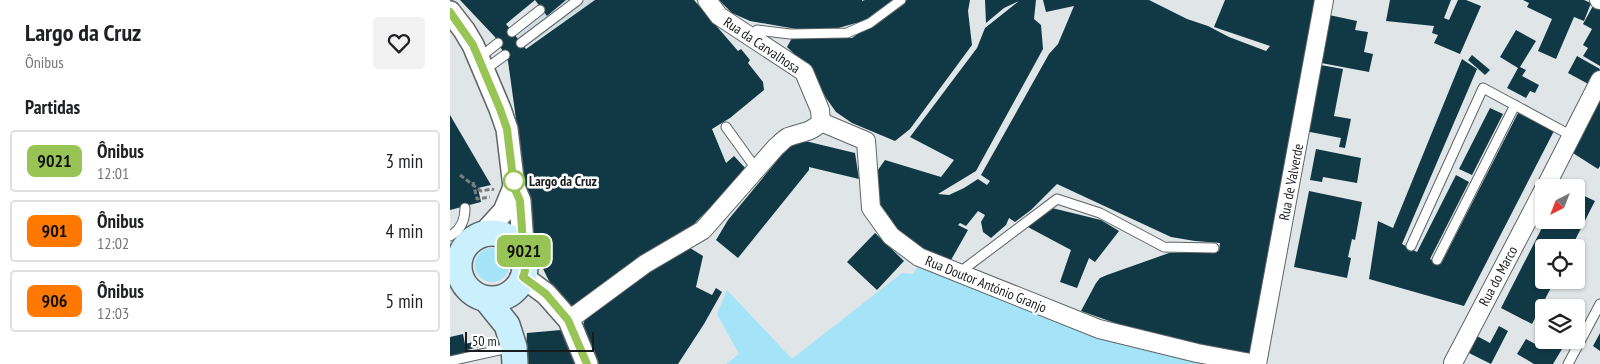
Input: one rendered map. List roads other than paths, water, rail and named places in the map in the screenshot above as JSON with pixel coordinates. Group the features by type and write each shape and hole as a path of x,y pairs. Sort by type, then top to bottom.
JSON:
{"main road":[{"path":"512,345 520,276 519,246 509,237 497,232 484,233 472,238 463,248 454,274 474,294 486,299 499,298 520,276"},
{"path":"486,299 512,345"}],"street":[{"name":"Rua da Carvalhosa","path":"707,0 719,16 804,72 820,110 820,122"},
{"name":"Rua de Valverde","path":"1257,364 1324,0"},
{"path":"450,12 464,30 481,65 507,129 507,190 504,211 484,233"},
{"name":"Rua do Marco","path":"1549,179 1600,80"},
{"name":"Rua Doutor António Granjo","path":"820,122 866,141 870,208 891,236 919,257 1099,329 1196,353 1257,364"},
{"path":"568,320 645,264 703,230 776,147 788,138 816,128 820,122"},
{"path":"507,190 520,201 520,276 546,294 568,320 587,364"},
{"name":"Rua do Marco","path":"1454,364 1535,206"}],"lane":[{"path":"521,43 578,0"},
{"path":"750,38 757,30 801,34 847,34 870,23 901,0"},
{"path":"512,32 540,10"},
{"path":"481,65 498,43"},
{"path":"481,65 505,55"},
{"path":"1410,246 1483,88 1572,136"},
{"path":"1437,260 1514,105"},
{"path":"726,126 757,170"},
{"path":"960,272 1057,199 1100,214 1164,247 1214,248"},
{"path":"450,236 454,234 465,219 465,208"},
{"path":"1568,364 1600,304"},
{"path":"450,362 512,345"}],"place":[{"name":"Largo da Cruz","path":"514,181"}]}
